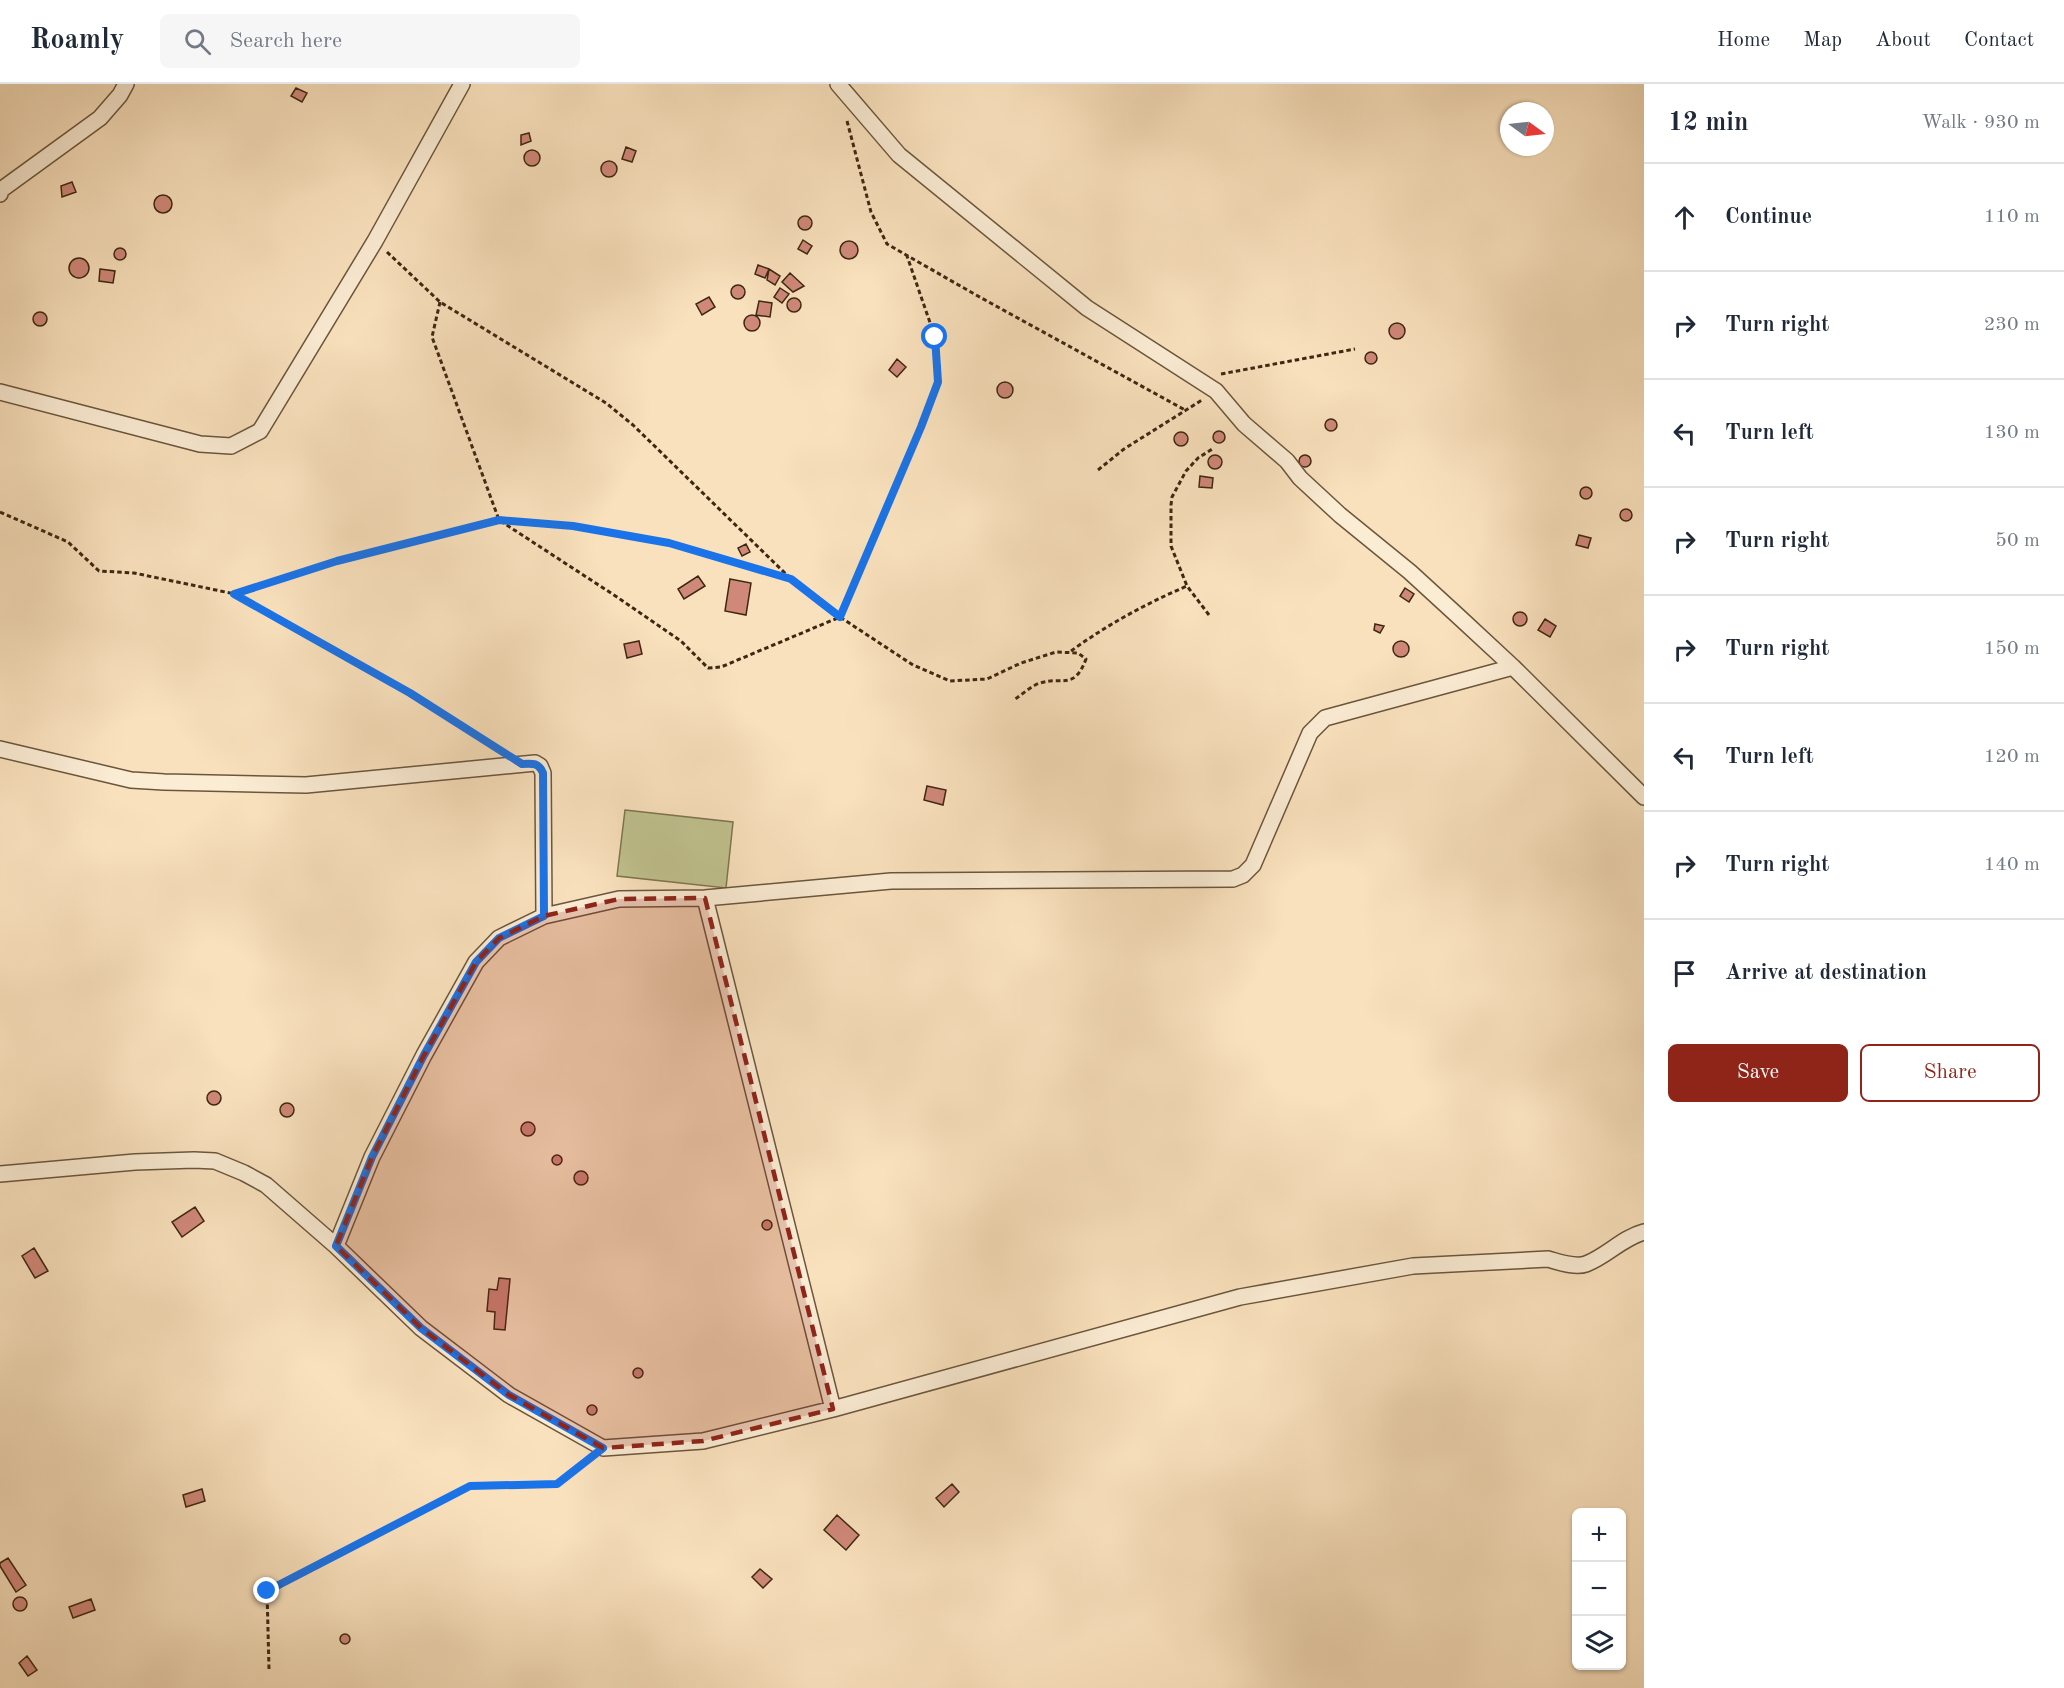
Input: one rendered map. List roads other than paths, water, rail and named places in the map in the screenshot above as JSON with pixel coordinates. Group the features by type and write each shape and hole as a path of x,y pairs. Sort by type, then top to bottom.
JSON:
{"street":[{"path":"0,188 100,118 120,95 126,84"},
{"path":"0,392 200,444 231,446 260,431 375,241 462,84"},
{"path":"838,84 908,163 1087,308 1216,391 1244,424 1287,460 1300,478 1340,515 1410,572 1513,667 1644,797"},
{"path":"336,1246 372,1157 424,1055 476,962 499,938 544,916 619,899 705,898 891,881 1233,879 1243,875 1253,865 1311,733 1325,718 1513,667"},
{"path":"0,750 131,780 164,782 306,785 535,763 540,766 543,773 544,916"},
{"path":"705,898 833,1409"},
{"path":"0,1174 56,1171 135,1162 215,1161 266,1185 336,1246 421,1328 509,1395 603,1448 703,1442 833,1409 1240,1297 1413,1266 1548,1259 1567,1264 1584,1264 1631,1236 1644,1232"}]}
